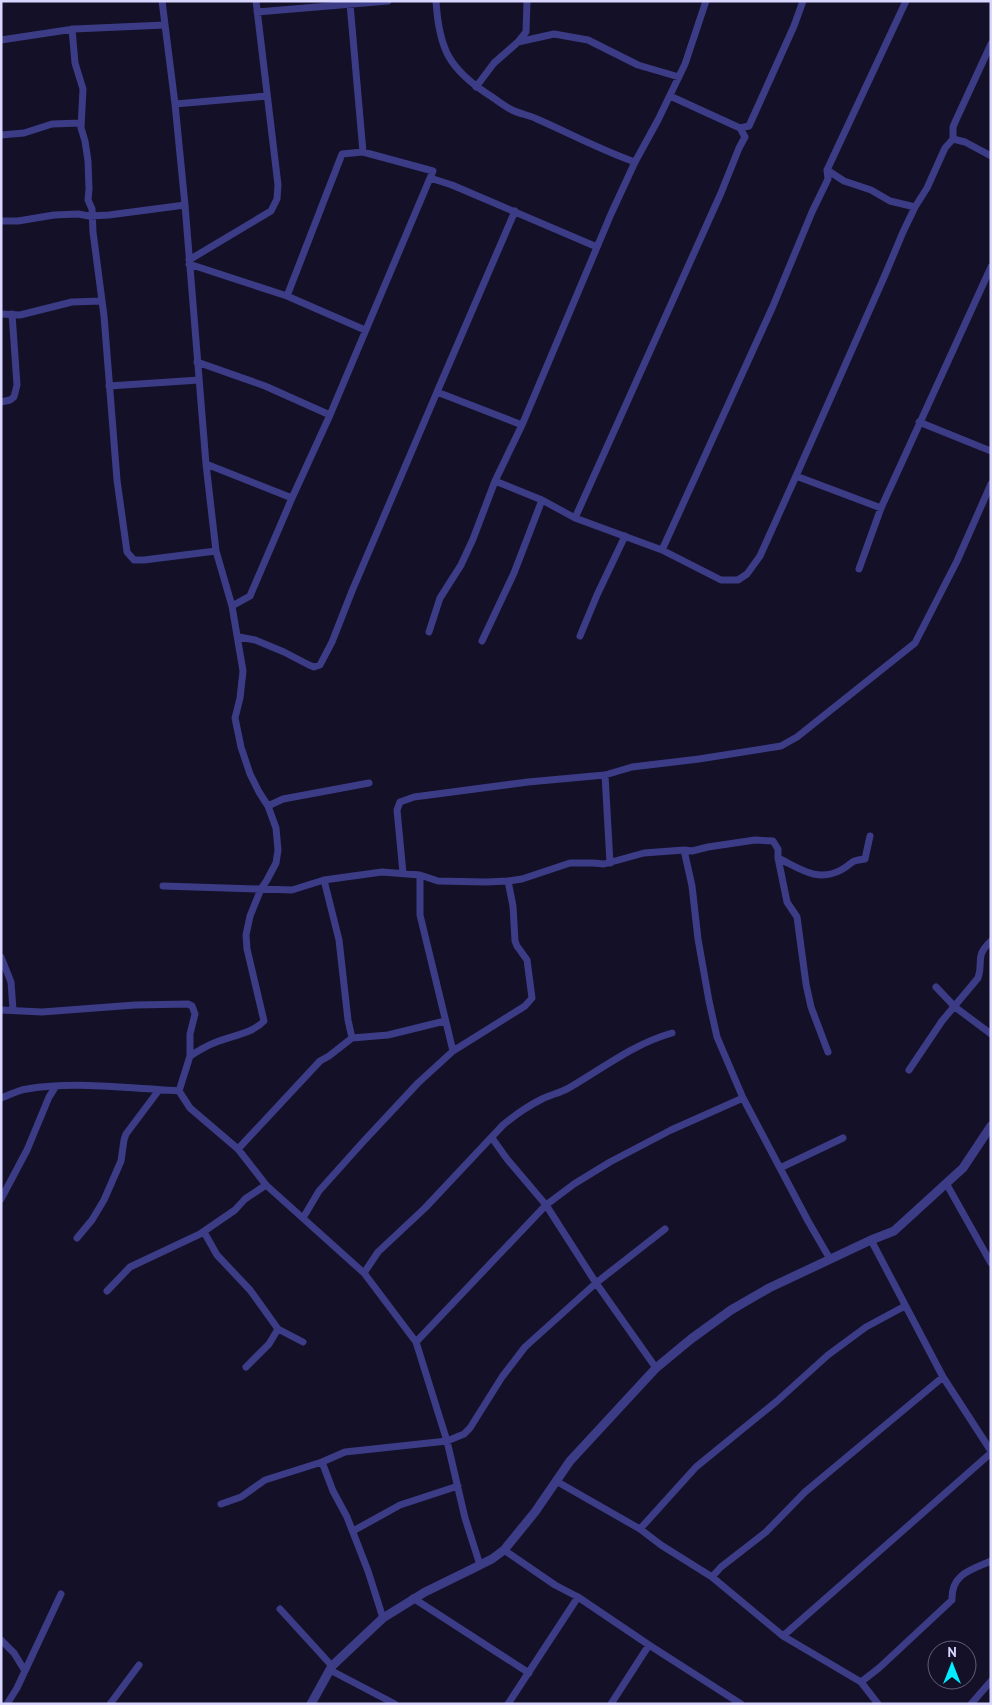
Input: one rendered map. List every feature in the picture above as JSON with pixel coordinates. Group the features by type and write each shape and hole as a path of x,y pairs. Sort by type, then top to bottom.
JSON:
{"street":[{"path":"162,1 185,204 206,464 216,551 232,606 243,671 240,698 235,718 241,747 250,774 258,792 268,806 276,828 278,850 276,863 261,890 250,916 246,934 246,949 264,1021 242,1034 214,1043 190,1056"},
{"path":"189,262 272,211 277,199 278,185 256,1"},
{"path":"257,12 388,1"},
{"path":"436,1 437,24 443,45 454,64 468,82 512,110 634,162"},
{"path":"476,87 494,63 518,42 526,32 527,1"},
{"path":"428,632 440,598 461,565 473,540 495,481 522,425 634,162 685,64 706,1"},
{"path":"575,518 701,240 794,26 803,1"},
{"path":"662,550 769,315 812,212 828,179 827,170 906,1"},
{"path":"350,4 363,152"},
{"path":"1,40 72,30 165,26"},
{"path":"72,30 75,63 83,89 81,123 88,161 88,200 93,216 93,232 102,301 116,480 128,552 134,560 144,560 216,551"},
{"path":"518,42 554,34 588,40 638,64 679,77"},
{"path":"495,481 542,500 575,518 662,550 721,580 738,580 747,574 760,556 915,207 927,188 945,148 953,139 953,127 991,44"},
{"path":"175,104 267,96"},
{"path":"670,96 740,128 745,137"},
{"path":"1,135 24,133 52,124 81,123"},
{"path":"740,128 749,126"},
{"path":"953,139 965,142 991,156"},
{"path":"232,606 250,596 433,171 363,152 342,154 287,296"},
{"path":"827,170 844,181 871,190 890,201 915,207"},
{"path":"430,178 452,184 597,247"},
{"path":"1,221 18,221 54,215 78,214 93,216 185,204"},
{"path":"238,637 255,640 314,667 320,665 332,642 352,591 515,211"},
{"path":"189,262 287,296 365,330"},
{"path":"859,569 881,508 991,267"},
{"path":"1,314 20,315 72,302 102,301"},
{"path":"1,402 14,397 17,384 12,314"},
{"path":"197,362 265,386 330,414"},
{"path":"109,386 199,380"},
{"path":"437,392 522,425"},
{"path":"919,422 991,451"},
{"path":"206,464 292,498"},
{"path":"796,476 881,508"},
{"path":"404,872 397,810 400,802 414,798 528,782 605,775 632,767 781,746 797,737 915,644 957,561 991,484"},
{"path":"482,641 514,574 542,500"},
{"path":"580,636 597,594 625,536"},
{"path":"605,775 610,864"},
{"path":"268,806 283,799 369,783"},
{"path":"778,858 805,873 834,874 854,860 865,860 870,836"},
{"path":"163,886 292,890 324,880 382,872 404,872 438,881 508,881 522,879 570,863 610,864 638,854 692,851 755,840 773,841 778,849 778,858 787,902 796,917 811,1007 828,1052"},
{"path":"684,850 692,886 698,939 717,1037 743,1098 830,1259"},
{"path":"420,875 420,915 453,1051"},
{"path":"324,880 338,940 352,1038"},
{"path":"303,1218 319,1191 418,1082 453,1051 524,1006 532,998 527,960 515,941 513,906 508,881"},
{"path":"909,1070 942,1021 978,978 980,973 980,956 991,941"},
{"path":"1,957 11,982 13,1010"},
{"path":"936,987 955,1007 991,1034"},
{"path":"1,1010 42,1012 135,1005 188,1004 192,1006 195,1014 190,1034 190,1056 179,1091"},
{"path":"238,1149 315,1066 352,1038 388,1035 445,1021"},
{"path":"364,1273 378,1252 515,1115 542,1099 567,1088 628,1050 672,1033"},
{"path":"1,1098 26,1089 56,1086 179,1091"},
{"path":"1,1199 56,1086"},
{"path":"77,1238 89,1225 104,1200 121,1161 126,1134 159,1090"},
{"path":"179,1091 190,1108 238,1149 266,1185 364,1273 416,1342 447,1441 465,1518 480,1565"},
{"path":"416,1342 546,1205 574,1184 610,1162 671,1130 743,1098"},
{"path":"963,1168 991,1126"},
{"path":"311,1704 331,1668 383,1618 414,1598 480,1565 504,1550 535,1512 577,1453 656,1368 731,1310 769,1288 894,1231 963,1168 991,1135"},
{"path":"492,1138 546,1205 596,1283 656,1368"},
{"path":"780,1168 843,1138"},
{"path":"946,1183 991,1262"},
{"path":"107,1291 130,1268 204,1232 235,1210 245,1199 266,1185"},
{"path":"221,1504 241,1497 265,1480 322,1462 345,1452 447,1441 464,1434 470,1428 502,1377 525,1347 596,1283 665,1229"},
{"path":"204,1232 217,1255 250,1290 278,1329 304,1342"},
{"path":"783,1636 991,1451 943,1377 871,1240"},
{"path":"640,1529 696,1467 778,1401 828,1355 866,1327 905,1306"},
{"path":"246,1367 269,1344 278,1329"},
{"path":"712,1577 721,1567 766,1532 806,1492 943,1377"},
{"path":"322,1462 333,1491 347,1517 383,1618"},
{"path":"556,1481 640,1529 660,1545 712,1577 783,1636 862,1682 878,1704"},
{"path":"352,1531 400,1505 458,1486"},
{"path":"504,1550 555,1585 578,1597 741,1704"},
{"path":"862,1682 952,1600 952,1590 956,1580 964,1573 991,1561"},
{"path":"7,1704 25,1671 61,1594"},
{"path":"508,1704 578,1597"},
{"path":"414,1598 529,1673"},
{"path":"280,1609 331,1668 395,1704"},
{"path":"1,1640 14,1653 25,1671"},
{"path":"611,1704 649,1645"},
{"path":"110,1704 139,1665"},
{"path":"971,1704 990,1684"}]}
